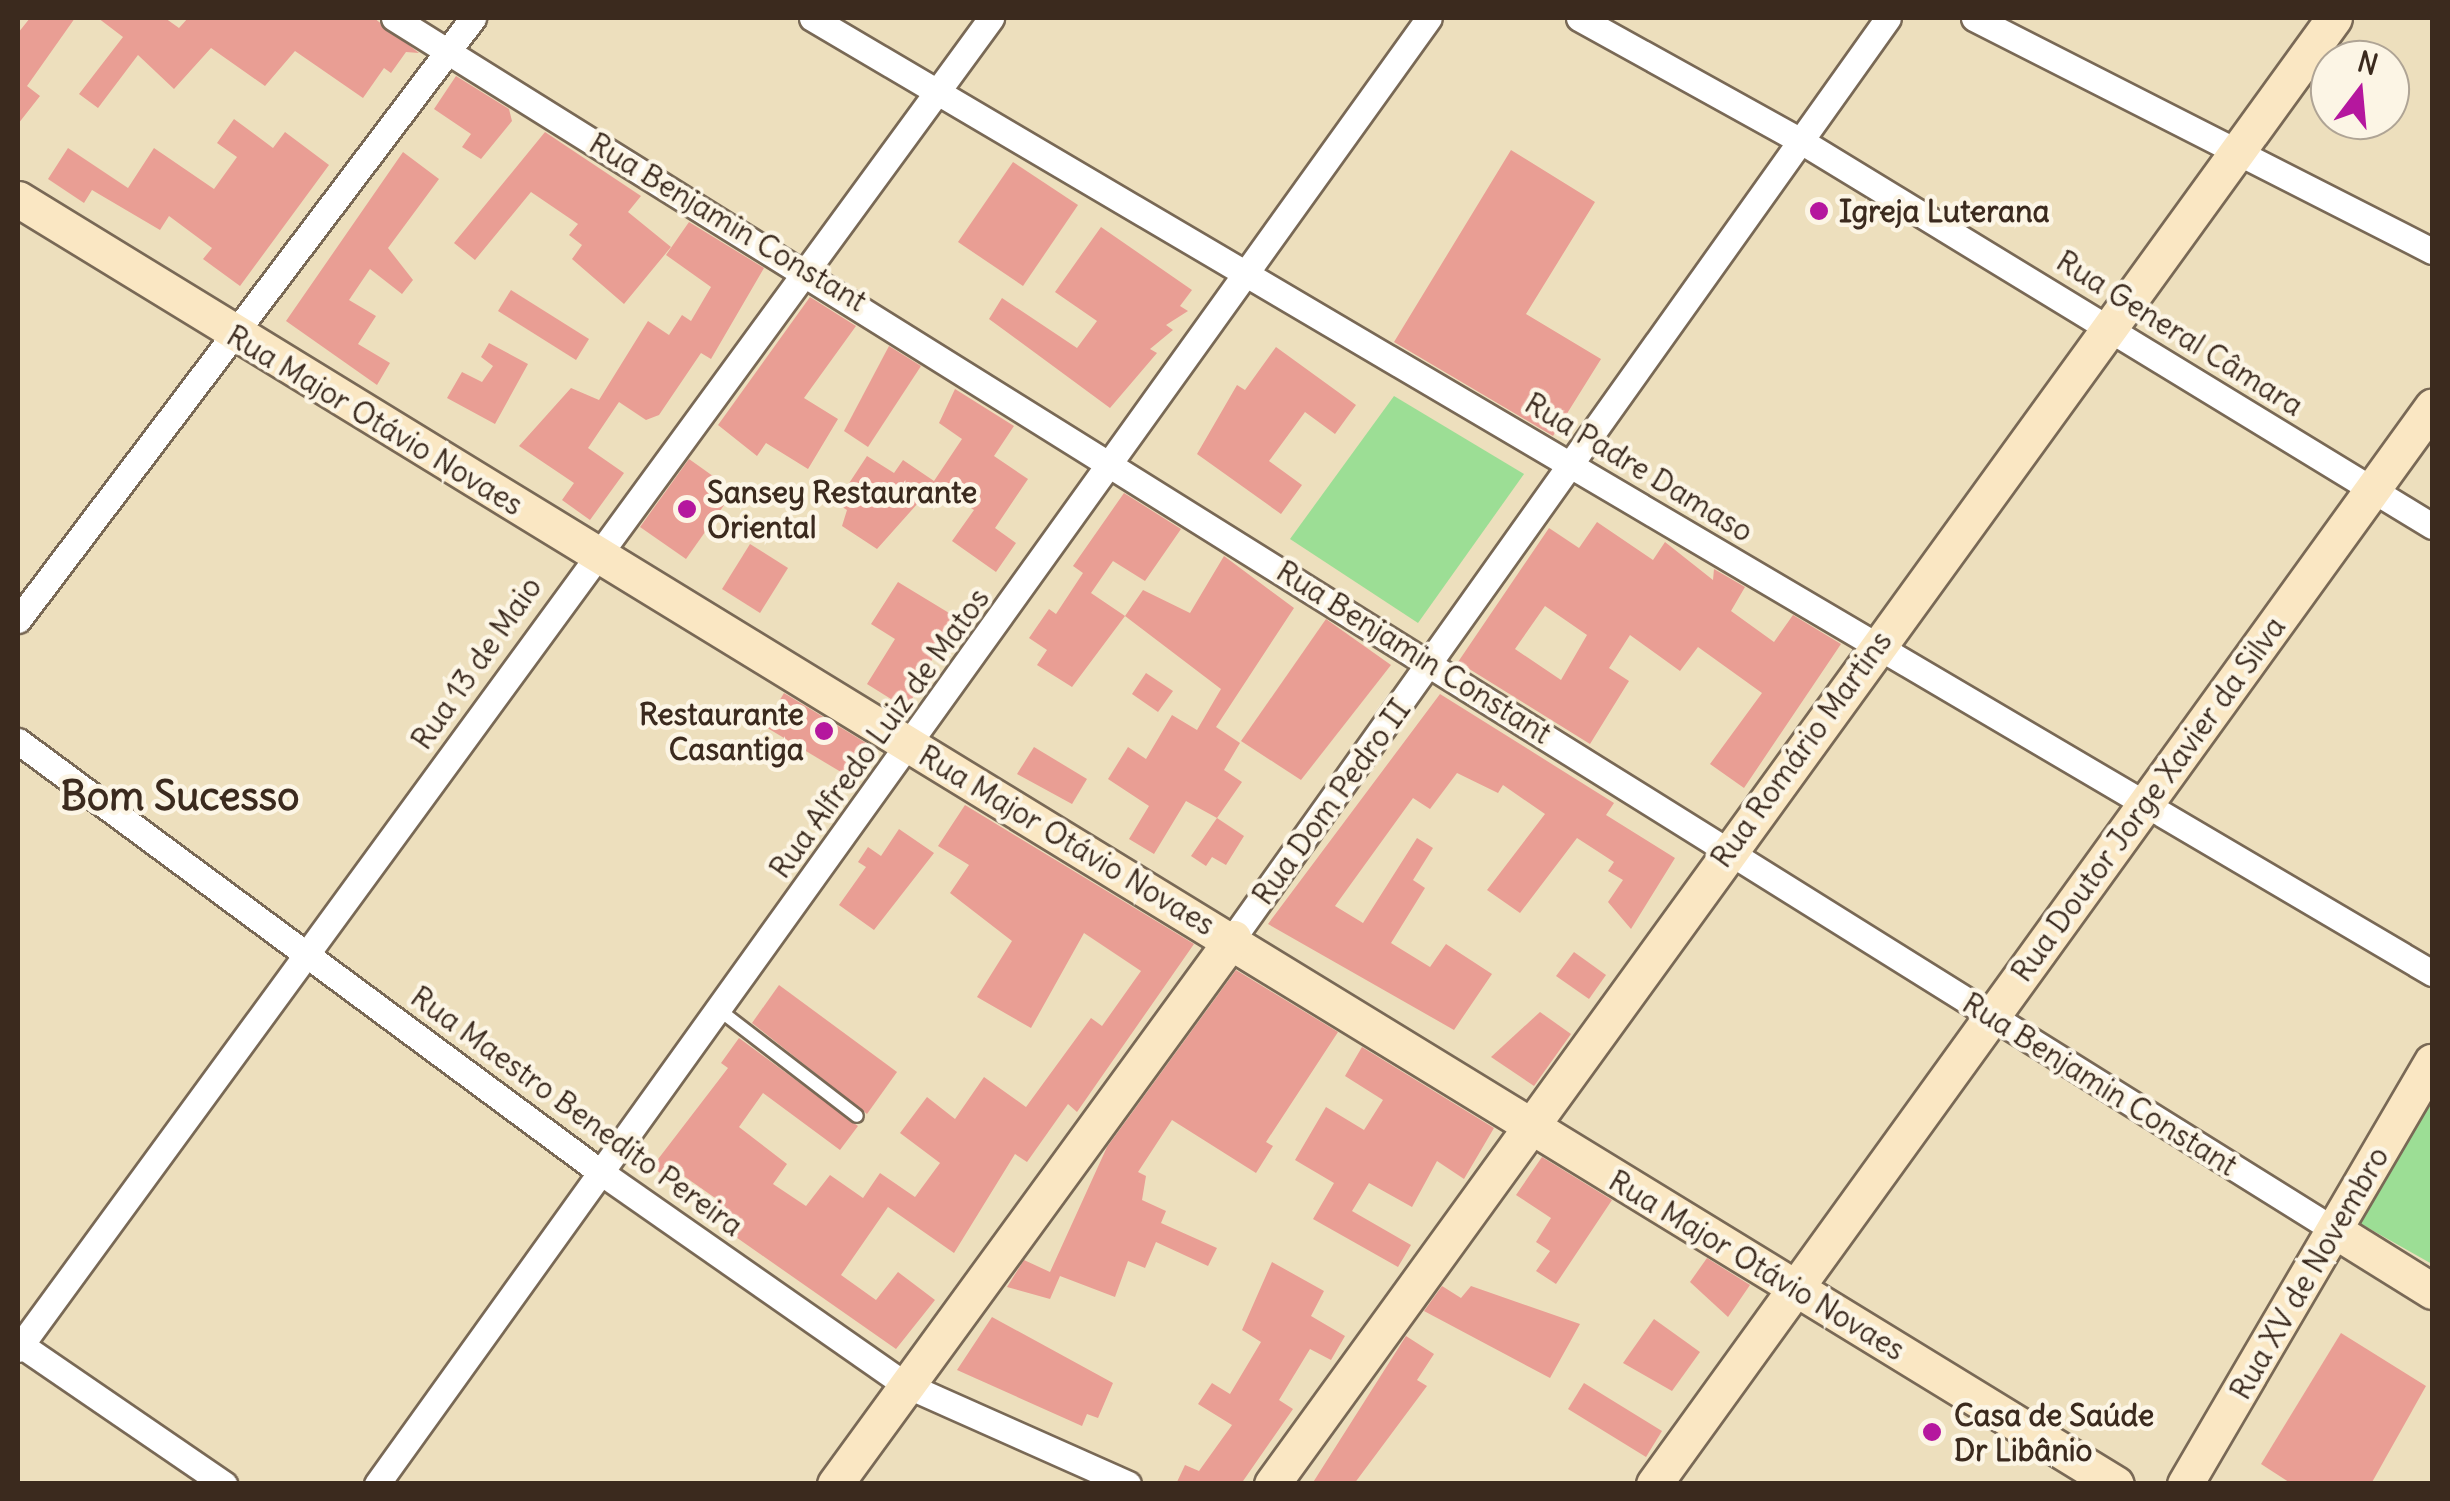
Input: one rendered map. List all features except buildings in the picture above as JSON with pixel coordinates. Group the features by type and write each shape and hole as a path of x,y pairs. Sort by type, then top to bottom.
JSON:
{"street":[{"name":"Rua Benjamin Constant","path":"394,18 804,266 1726,852 2432,1291"},
{"path":"18,620 472,18"},
{"name":"Rua Padre Damaso","path":"812,18 2432,972"},
{"name":"Rua 13 de Maio","path":"19,1345 311,955 594,553 991,18"},
{"name":"Rua Alfredo Luiz de Matos","path":"377,1484 598,1171 910,748 1428,18"},
{"name":"Rua General Câmara","path":"1580,18 1801,141 2111,326 2432,526"},
{"name":"Rua Dom Pedro II","path":"835,1484 1432,663 1888,18"},
{"path":"1974,18 2432,251"},
{"name":"Rua Romário Martins","path":"1272,1484 1527,1124 2334,18"},
{"name":"Rua Major Otávio Novaes","path":"18,199 910,748 1232,938 1527,1124 2116,1484"},
{"name":"Rua Doutor Jorge Xavier da Silva","path":"1654,1484 2432,407"},
{"name":"Rua Maestro Benedito Pereira","path":"18,741 598,1171 906,1385 1128,1484"},
{"name":"Rua XV de Novembro","path":"2184,1484 2432,1062"},
{"path":"19,1345 224,1484"}],"lane":[{"path":"718,1009 857,1116"}],"green space":[{"path":"1394,396 1524,474 1418,623 1290,539"},
{"path":"2432,1076 2432,1264 2354,1220"}],"place":[{"name":"Igreja Luterana","path":"1819,211"},
{"name":"Sansey Restaurante Oriental","path":"687,509"},
{"name":"Restaurante Casantiga","path":"824,731"},
{"name":"Casa de Saúde Dr Libânio","path":"1932,1432"}],"district":[{"name":"Bom Sucesso","path":"180,796"}]}
